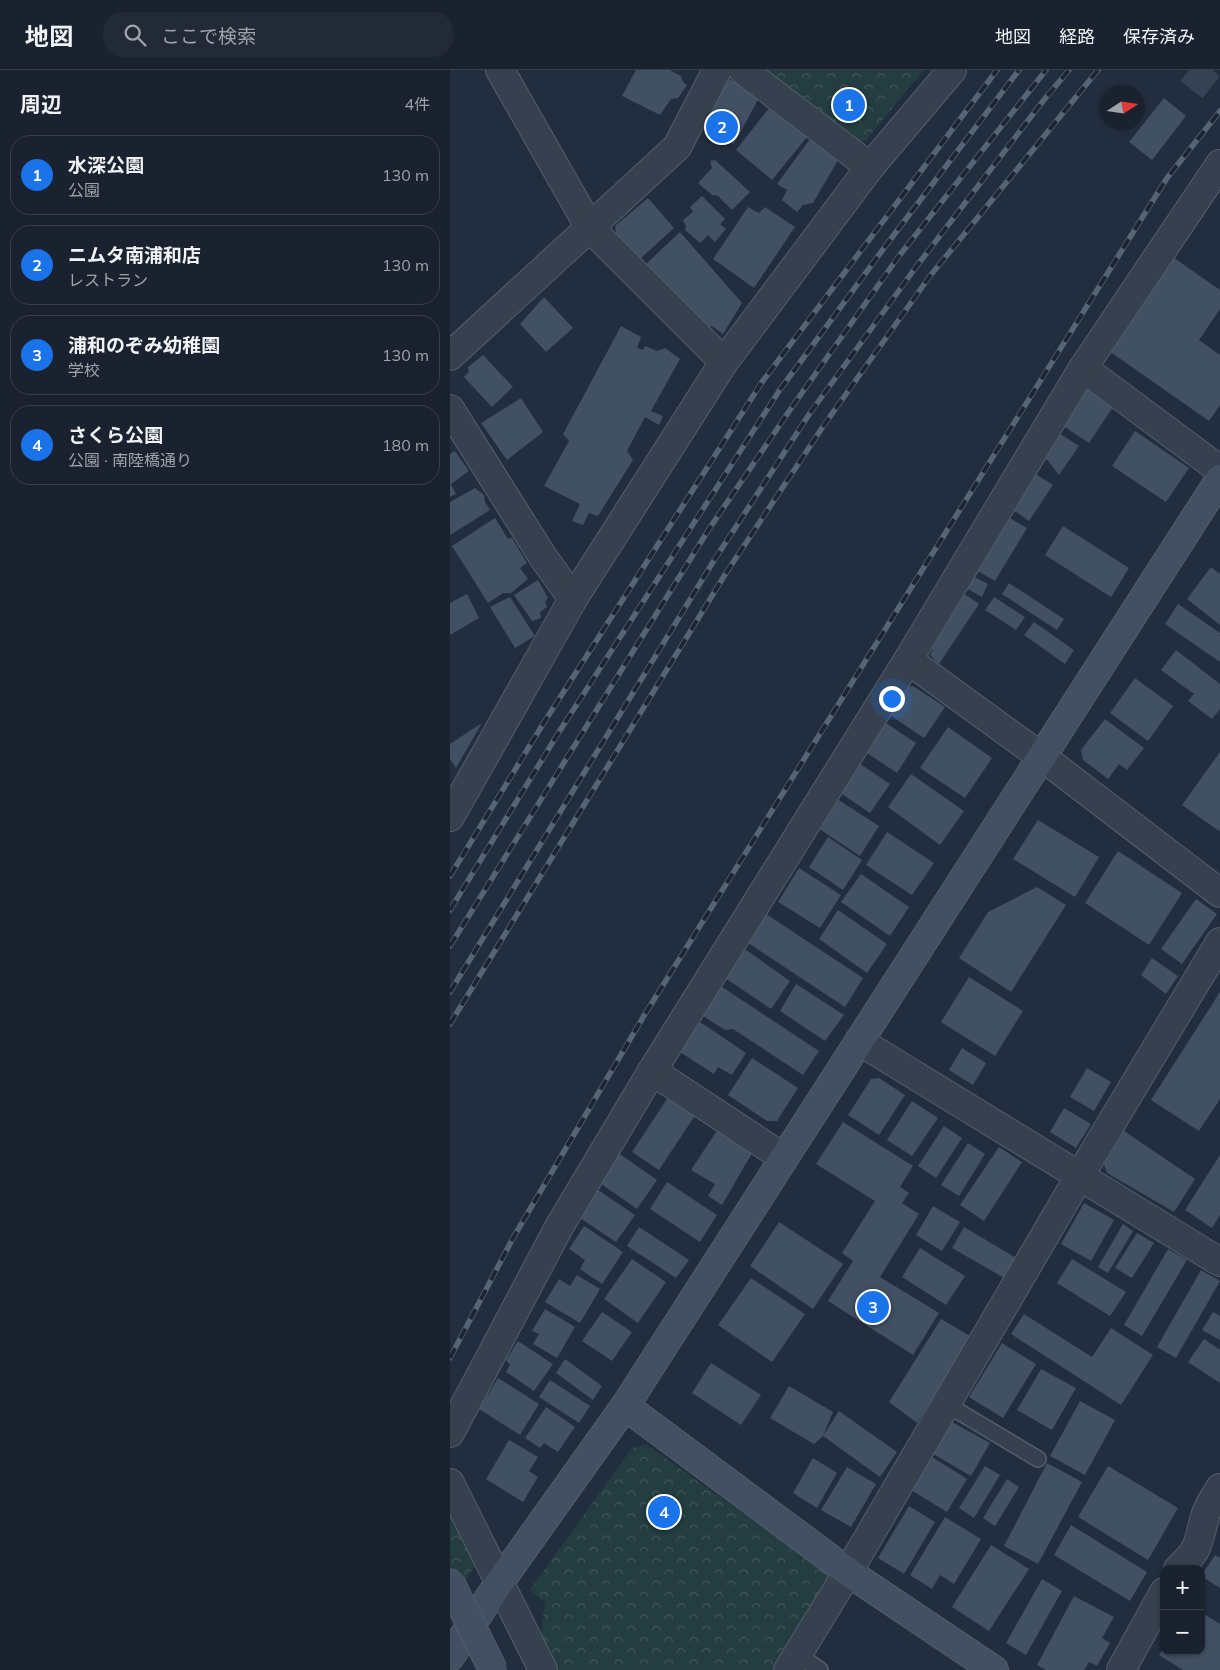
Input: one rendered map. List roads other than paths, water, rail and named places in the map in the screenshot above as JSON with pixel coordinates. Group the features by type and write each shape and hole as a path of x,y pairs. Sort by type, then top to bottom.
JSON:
{"street":[{"path":"500,70 590,228 724,362"},
{"path":"450,356 678,147 717,70"},
{"path":"742,70 870,167"},
{"path":"452,806 574,599 724,362 870,167 952,70"},
{"path":"450,1433 559,1227 652,1070 908,660 1083,368 1220,164"},
{"path":"1083,368 1220,470"},
{"path":"450,409 543,557 574,599"},
{"path":"450,1657 499,1583 625,1406 1220,479"},
{"path":"908,660 1042,758 1220,893"},
{"path":"792,1662 848,1572 1079,1177 1220,942"},
{"path":"859,1042 1220,1262"},
{"path":"652,1070 784,1158"},
{"path":"625,1406 848,1572 994,1670"},
{"path":"450,1483 543,1670"},
{"path":"1182,1565 1191,1557 1199,1544 1205,1515 1220,1488"},
{"path":"450,1582 493,1670"},
{"path":"1121,1670 1160,1599"}],"lane":[{"path":"946,1404 1038,1459"},
{"path":"792,1662 820,1670"}],"tunnel":[{"path":"1189,70 1220,94"}],"railway":[{"path":"450,876 543,724 762,382 997,70"},
{"path":"450,910 559,732 779,391 887,244 1019,70"},
{"path":"450,946 709,529 794,404 899,256 1046,70"},
{"path":"450,992 713,562 810,413 916,267 1043,101 1069,70"},
{"path":"450,1024 726,573 824,425 930,276 1098,70"},
{"path":"450,1358 513,1238 645,1014 1167,178 1220,111"}],"place":[{"name":"水深公園","path":"849,105"},
{"name":"ニムタ南浦和店","path":"722,127"},
{"name":"浦和のぞみ幼稚園","path":"873,1307"},
{"name":"さくら公園","path":"664,1512"}]}
